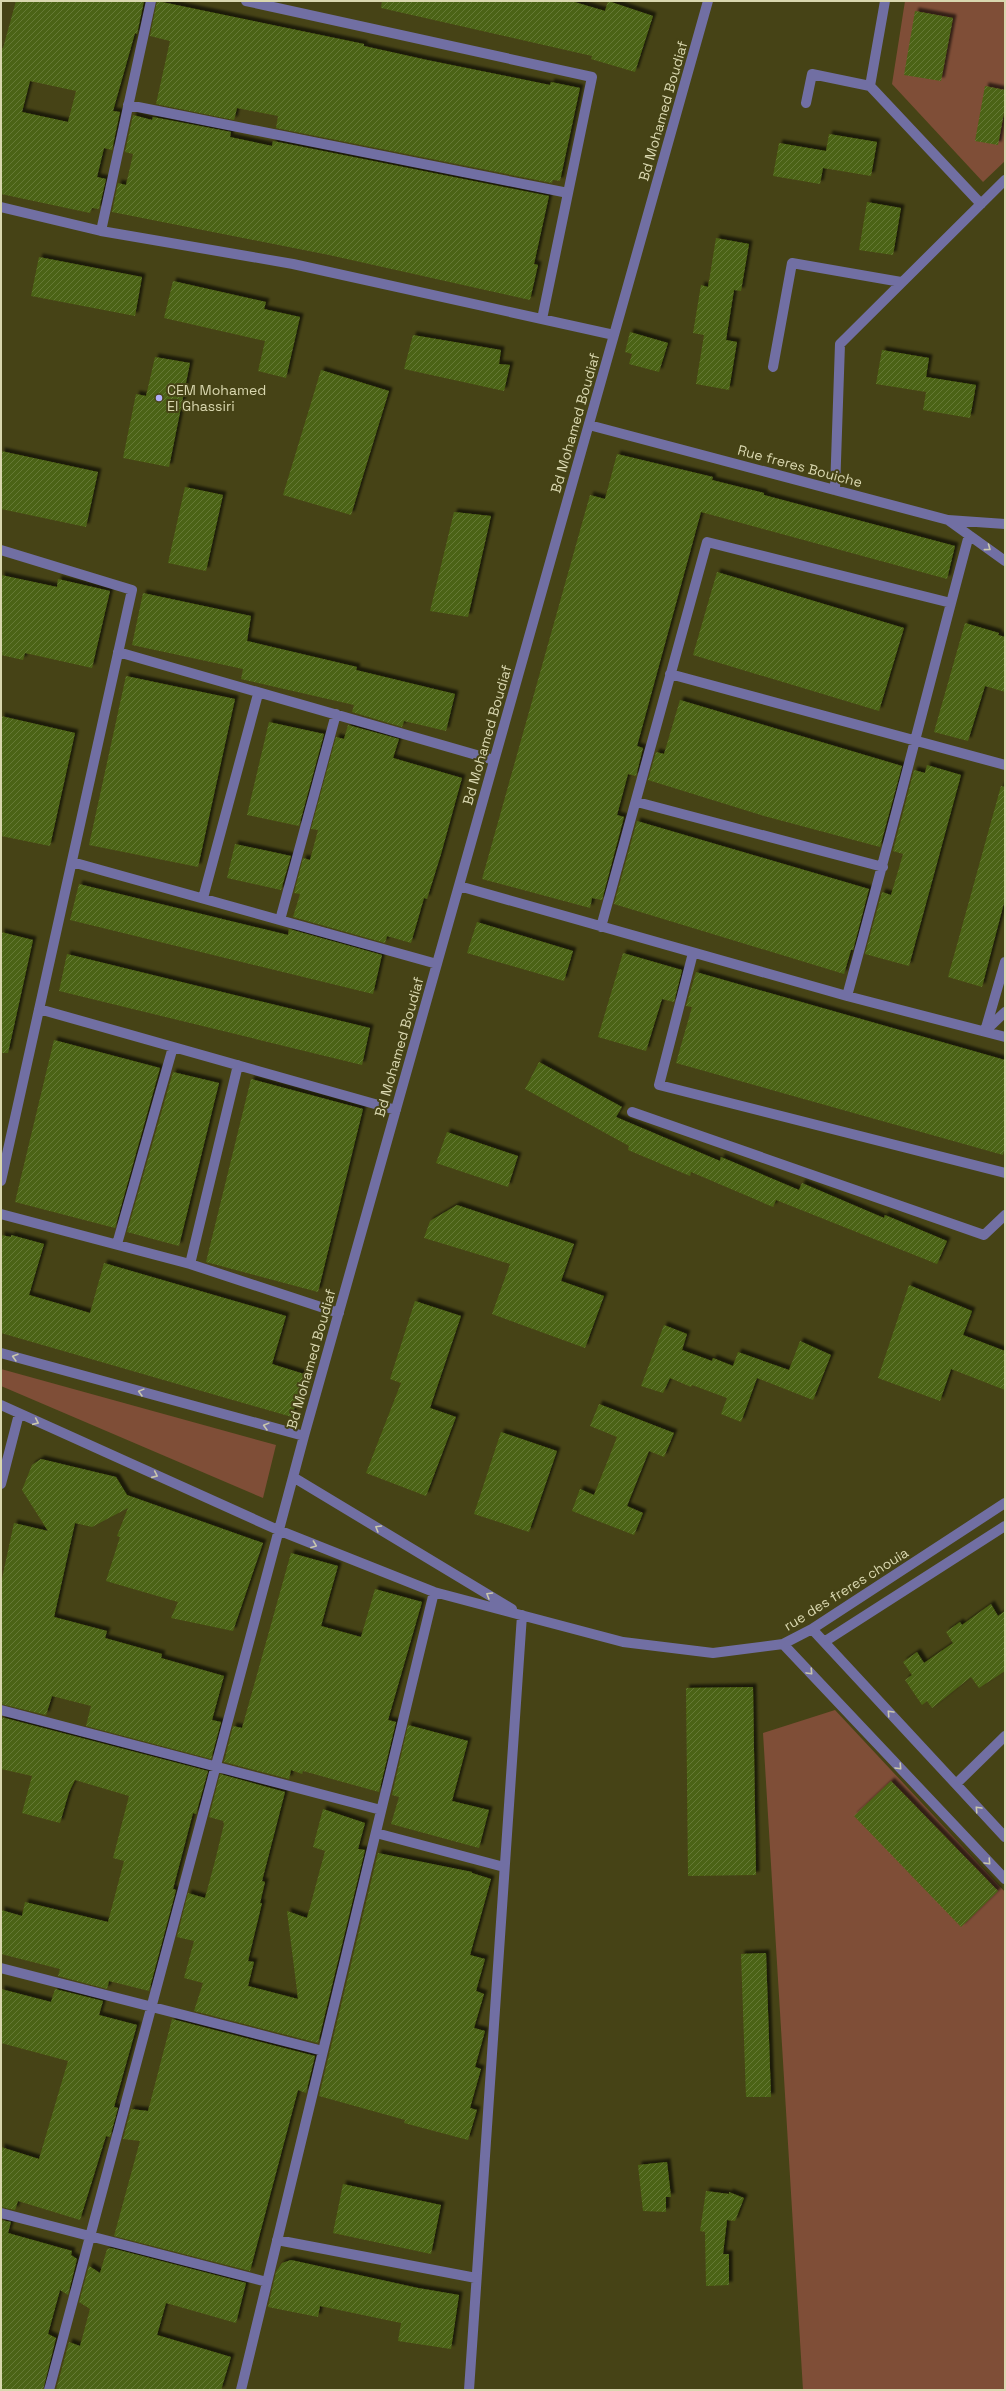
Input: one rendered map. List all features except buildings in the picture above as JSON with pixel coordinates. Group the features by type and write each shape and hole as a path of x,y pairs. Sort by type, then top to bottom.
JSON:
{"street":[{"path":"101,231 151,1"},
{"path":"246,1 592,77 542,319"},
{"name":"Bd Mohamed Boudiaf","path":"49,2390 278,1530 708,1"},
{"path":"870,86 886,1"},
{"path":"806,103 812,74 870,86 981,204"},
{"path":"128,105 568,193"},
{"path":"835,490 840,344 1005,180"},
{"path":"1,207 101,231 292,264 614,335"},
{"path":"773,367 792,263 901,282"},
{"name":"Rue freres Bouiche","path":"589,424 948,520 1005,524"},
{"path":"948,520 1005,561"},
{"path":"846,996 883,866 914,739 969,535"},
{"path":"601,927 637,802 670,674 707,542 951,603"},
{"path":"1,550 132,590 1,1181"},
{"path":"118,652 258,694 336,714 494,760"},
{"path":"670,674 914,739 1005,765"},
{"path":"203,898 258,694"},
{"path":"280,920 336,714"},
{"path":"637,802 883,866"},
{"path":"72,862 437,964"},
{"path":"459,886 846,996 1005,1037"},
{"path":"693,953 659,1085 1005,1173"},
{"path":"985,1031 1005,962"},
{"path":"39,1009 396,1110"},
{"path":"985,1031 1005,1012"},
{"path":"117,1244 173,1047"},
{"path":"190,1264 238,1065"},
{"path":"632,1112 984,1235 1005,1215"},
{"path":"1,1214 190,1264 339,1313"},
{"path":"1,1353 304,1436"},
{"name":"rue des freres chouia","path":"1,1405 278,1530 434,1592 623,1642 713,1653 783,1644 812,1629 1005,1503"},
{"path":"1,1484 19,1414"},
{"path":"293,1476 522,1615 469,2390"},
{"path":"824,1642 1005,1526"},
{"path":"240,2390 434,1592"},
{"path":"812,1629 1005,1837"},
{"path":"783,1644 1005,1879"},
{"path":"1,1710 381,1810"},
{"path":"956,1784 1005,1736"},
{"path":"376,1833 504,1868"},
{"path":"1,1968 323,2051"},
{"path":"1,2213 267,2282"},
{"path":"277,2240 476,2278"}],"shaded area":[{"path":"905,1 1005,1 1005,161 983,182 892,84"},
{"path":"1,1369 276,1445 263,1498 1,1386"},
{"path":"835,1710 1005,1892 1005,2390 803,2390 763,1733"}],"place":[{"name":"CEM Mohamed El Ghassiri","path":"159,398"}]}
